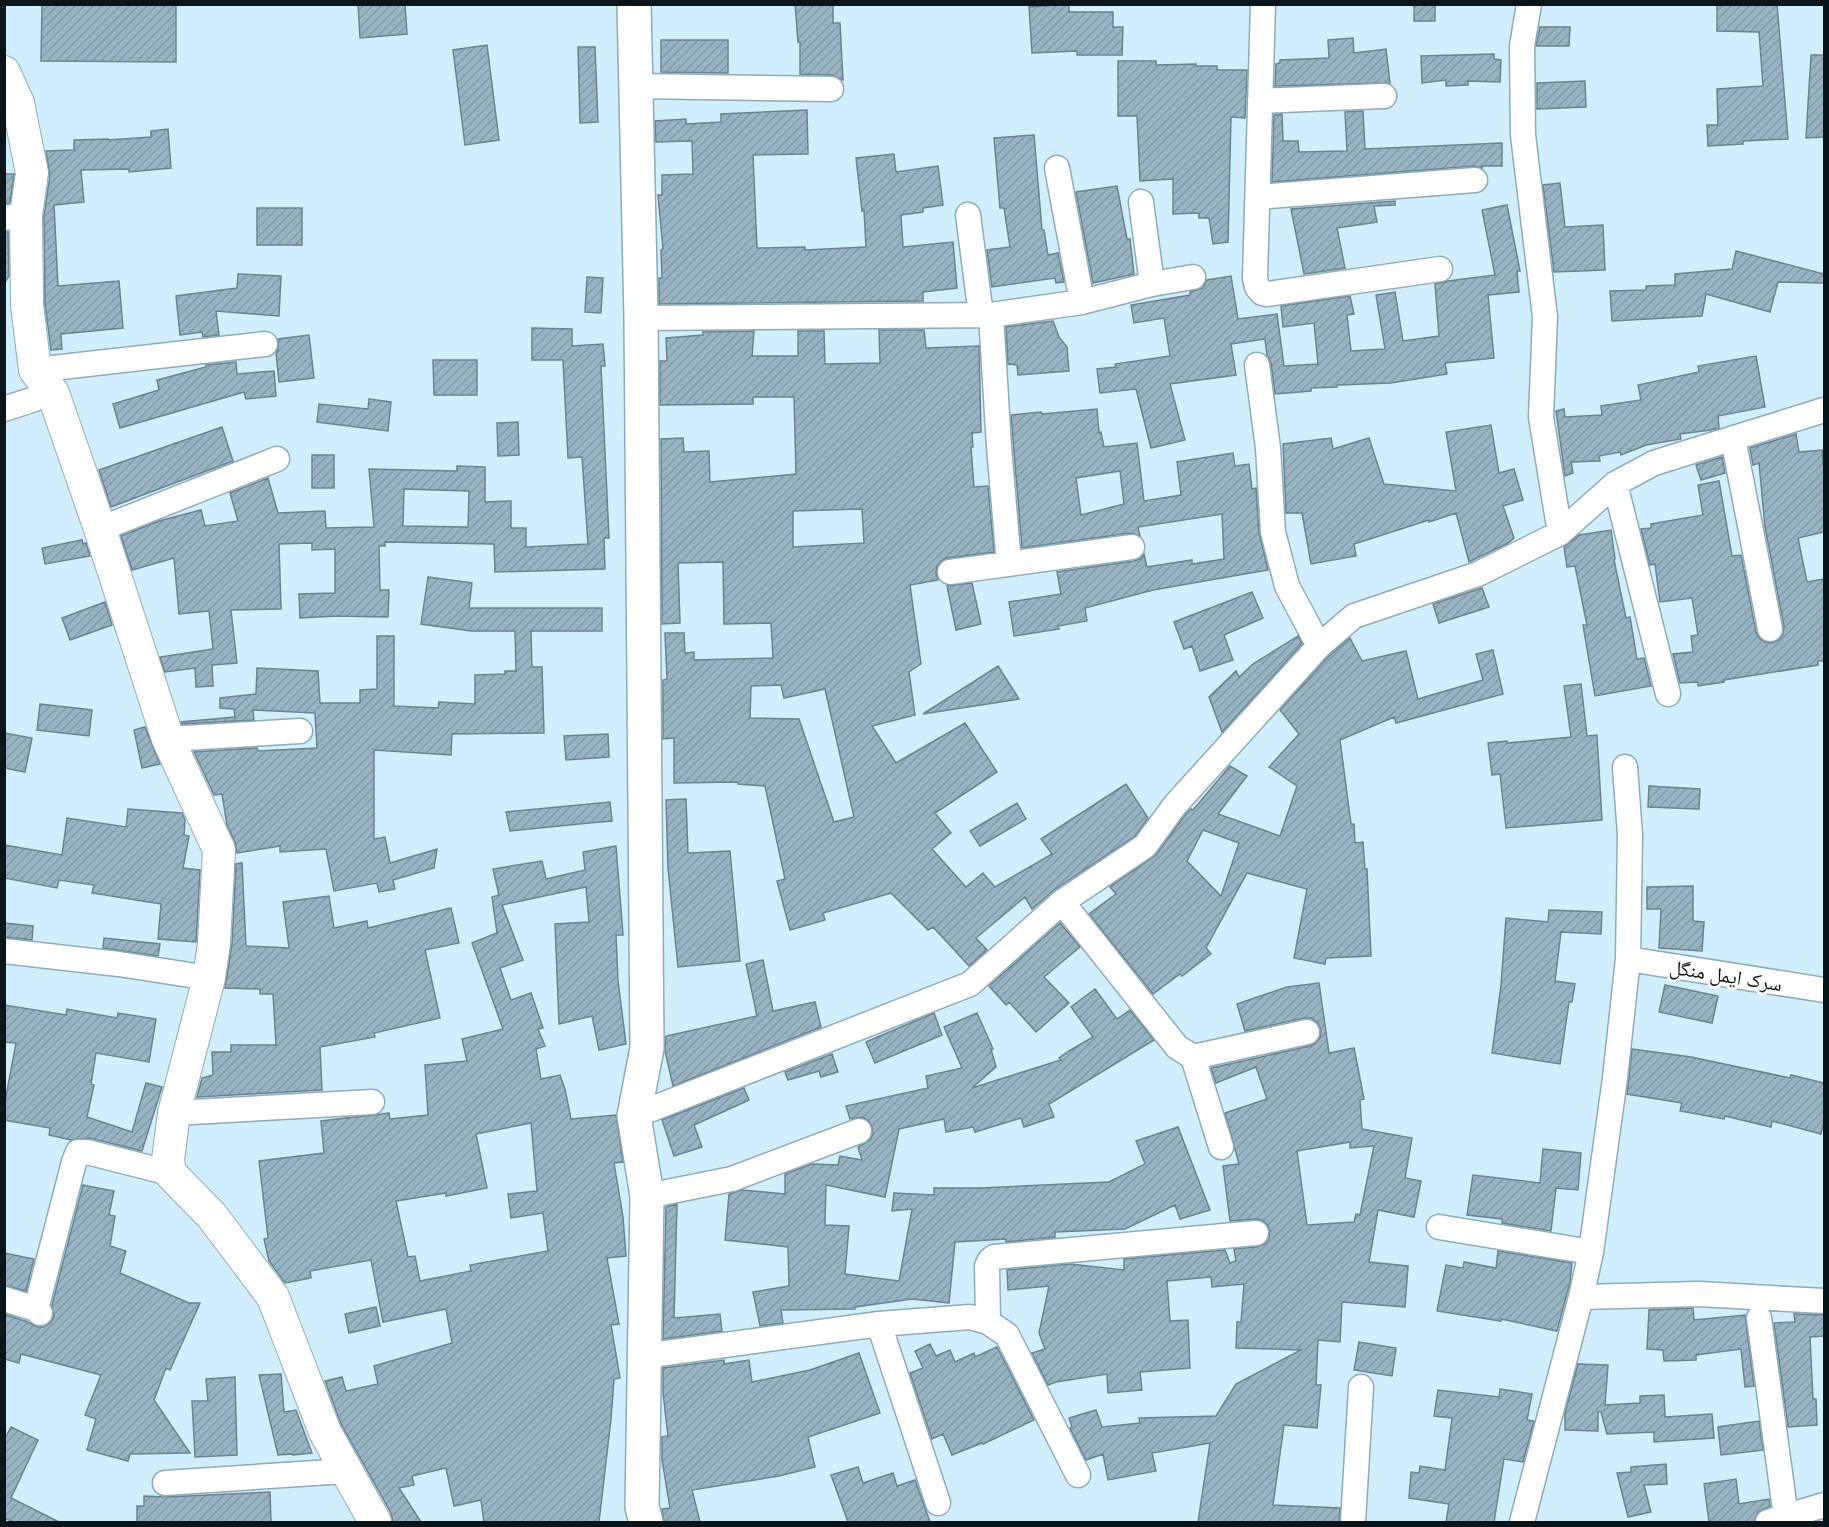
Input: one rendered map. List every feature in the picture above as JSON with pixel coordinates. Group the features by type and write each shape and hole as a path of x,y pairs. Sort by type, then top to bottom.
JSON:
{"main road":[{"path":"634,4 641,318 647,1048 634,1116 646,1196 642,1517"}],"street":[{"path":"1263,4 1257,287 1262,293 1440,269"},
{"path":"1529,4 1522,46 1522,135 1545,317 1541,417 1560,533"},
{"path":"4,72 18,103 32,173 15,217 27,305 44,382 100,529 168,739 219,850 214,943 209,978 174,1113 168,1160 170,1173 212,1216 273,1298 325,1432 375,1522"},
{"path":"635,86 831,89"},
{"path":"1260,102 1384,96"},
{"path":"1057,168 1082,302"},
{"path":"1258,197 1475,180"},
{"path":"1141,202 1152,284"},
{"path":"968,215 986,315 1009,564"},
{"path":"641,318 986,315 1082,302 1152,284 1193,277"},
{"path":"4,409 44,382 265,344"},
{"path":"1257,365 1268,448 1273,532 1287,586 1319,646"},
{"path":"634,1116 970,984 1062,902 1145,846 1175,805 1319,646 1354,616 1478,574 1560,533 1615,484 1654,463 1824,410"},
{"path":"1733,438 1770,629"},
{"path":"100,529 277,459"},
{"path":"1615,484 1668,694"},
{"path":"950,572 1132,547"},
{"path":"168,739 300,731"},
{"path":"1521,1522 1591,1252 1615,1078 1628,959 1630,835 1625,767"},
{"path":"1062,902 1177,1047 1193,1057 1221,1147"},
{"path":"4,951 119,964 209,978"},
{"name":"سرک ایمل منگل","path":"1628,959 1824,990"},
{"path":"1193,1057 1307,1032"},
{"path":"174,1113 372,1102"},
{"path":"646,1196 732,1179 860,1131"},
{"path":"4,1299 38,1311 78,1152 87,1152 170,1173"},
{"path":"1438,1227 1591,1252"},
{"path":"988,1322 987,1266 994,1257 1256,1233"},
{"path":"1581,1297 1699,1294 1824,1301"},
{"path":"644,1356 879,1324 970,1317 988,1322 1007,1335 1078,1475"},
{"path":"1758,1318 1777,1520 1824,1505"},
{"path":"879,1324 938,1503"},
{"path":"1353,1522 1361,1387"},
{"path":"165,1482 345,1471"}],"building":[{"path":"42,4 176,4 176,62 41,61"},
{"path":"358,4 405,4 407,34 360,38"},
{"path":"795,4 833,4 833,23 840,23 843,80 831,75 800,74 800,42 798,42"},
{"path":"1069,4 1069,12 1113,12 1113,27 1123,27 1122,55 1077,55 1077,51 1032,53 1029,7"},
{"path":"1414,4 1435,4 1435,21 1414,21"},
{"path":"1777,4 1788,139 1743,141 1743,144 1708,146 1707,125 1718,125 1717,89 1763,86 1759,32 1717,31 1717,5"},
{"path":"1540,27 1570,27 1569,46 1536,46"},
{"path":"1353,38 1354,53 1386,49 1390,83 1275,86 1276,64 1280,63 1280,60 1329,58 1328,40"},
{"path":"661,40 728,40 728,73 661,72"},
{"path":"487,45 499,140 465,145 453,50"},
{"path":"578,47 595,47 598,122 580,123"},
{"path":"1494,54 1494,59 1501,60 1500,82 1468,81 1468,85 1446,86 1446,80 1422,83 1421,56"},
{"path":"1811,55 1824,55 1824,137 1806,138"},
{"path":"1118,61 1156,61 1156,65 1196,64 1196,66 1217,66 1217,70 1247,70 1245,118 1231,117 1228,242 1213,244 1209,218 1199,218 1199,213 1173,214 1173,179 1140,181 1137,116 1118,116"},
{"path":"1585,81 1586,107 1537,109 1537,83"},
{"path":"807,110 808,154 753,155 757,248 805,247 805,250 866,247 864,210 862,211 856,158 894,154 896,172 938,166 943,205 923,208 923,212 901,215 903,247 953,242 957,288 923,292 923,301 659,304 659,278 662,278 661,250 663,249 658,195 662,195 662,175 693,174 692,141 656,142 655,121 686,119 686,124 721,122 721,114"},
{"path":"1363,111 1365,149 1502,143 1502,166 1482,166 1482,168 1474,166 1272,182 1274,115 1282,114 1283,141 1298,141 1299,152 1347,151 1345,112"},
{"path":"168,129 171,168 129,172 129,169 81,170 84,202 54,205 58,286 119,281 123,328 61,334 62,349 51,350 45,304 44,216 50,175 46,151 74,150 74,140 151,137 151,131"},
{"path":"1034,135 1042,230 1044,230 1048,255 1058,253 1064,282 1056,283 1055,278 992,287 987,250 1010,247 1004,208 1000,208 994,138"},
{"path":"4,174 14,174 10,203 4,204"},
{"path":"1560,183 1565,227 1603,225 1605,270 1554,272 1543,185"},
{"path":"1117,186 1127,239 1130,239 1134,274 1093,283 1076,192"},
{"path":"1395,201 1395,205 1374,206 1377,222 1337,228 1345,268 1304,274 1291,209"},
{"path":"1507,205 1520,271 1517,271 1519,292 1488,295 1494,358 1445,363 1447,374 1391,383 1337,385 1337,387 1311,388 1311,391 1275,394 1265,339 1231,344 1236,375 1170,384 1185,440 1151,448 1136,389 1100,393 1097,369 1170,356 1164,318 1134,323 1131,305 1190,295 1190,292 1203,288 1207,280 1231,276 1238,319 1277,314 1284,366 1318,364 1314,323 1283,327 1281,306 1350,296 1354,314 1347,315 1351,351 1385,349 1376,295 1395,292 1403,341 1439,336 1435,284 1495,275 1482,210"},
{"path":"257,208 302,208 302,245 257,245"},
{"path":"4,232 8,232 9,276 4,284"},
{"path":"1736,251 1824,274 1824,283 1778,282 1770,312 1706,294 1702,316 1612,321 1610,291 1646,290 1646,286 1675,285 1675,274 1732,269"},
{"path":"238,274 281,276 279,316 216,311 219,335 203,337 202,332 180,335 176,296 237,288"},
{"path":"587,277 603,278 601,313 585,312"},
{"path":"1053,321 1059,337 1067,347 1069,371 1018,375 1017,365 1008,364 1006,327"},
{"path":"532,328 572,329 572,346 603,344 605,366 601,366 609,538 604,538 605,569 495,572 494,544 385,542 385,546 379,546 380,590 389,590 388,617 300,618 299,594 335,593 335,549 312,550 312,543 279,544 281,609 231,610 237,663 212,665 213,686 196,687 195,668 165,672 160,657 213,649 209,611 179,614 174,558 132,570 121,536 159,521 201,510 205,526 238,521 230,493 268,478 278,513 325,511 326,528 374,527 369,469 457,471 457,466 485,467 485,502 511,501 511,528 526,528 526,547 588,544 582,457 568,458 563,360 532,360","holes":["404,489 469,491 468,527 403,526"]},
{"path":"879,330 924,330 926,348 979,346 981,432 972,433 973,447 971,447 974,487 988,486 994,552 947,558 937,566 938,580 910,585 921,664 909,672 915,715 872,726 896,763 965,723 997,772 935,813 951,833 932,849 966,887 983,873 995,887 1052,854 1041,839 1126,784 1148,818 1135,836 1054,890 1032,909 1025,897 976,938 987,950 969,966 933,927 928,930 891,893 823,913 825,920 790,930 777,881 785,879 765,786 738,784 738,782 674,783 674,738 663,739 663,680 667,679 665,633 684,633 685,653 694,652 694,660 773,658 771,623 724,624 723,562 678,563 680,623 662,624 661,439 683,438 684,452 709,451 710,482 796,474 794,397 753,397 753,404 660,405 660,361 667,361 666,338 703,335 703,332 754,331 752,356 798,356 798,331 824,331 825,364 880,363","holes":["862,509 864,543 793,547 793,511","781,685 784,698 825,689 854,817 834,822 799,719 750,718 751,686"]},
{"path":"309,335 314,378 279,382 276,353 278,339"},
{"path":"1756,356 1765,407 1718,416 1719,428 1680,434 1681,439 1646,445 1621,455 1620,452 1599,456 1600,461 1571,462 1573,473 1565,476 1556,411 1564,409 1565,417 1602,415 1601,406 1641,400 1638,385 1699,372 1698,366"},
{"path":"433,360 477,360 477,395 434,395"},
{"path":"236,362 237,374 274,371 276,396 246,399 244,392 120,428 113,404 159,390 157,380 206,367 206,365"},
{"path":"369,399 391,402 388,431 317,422 319,404 368,409"},
{"path":"1097,409 1099,433 1101,432 1104,447 1137,443 1144,501 1181,495 1177,462 1233,453 1235,466 1249,464 1252,489 1256,488 1259,533 1268,570 1153,590 1085,608 1087,621 1058,626 1059,629 1014,636 1009,602 1061,594 1057,572 1134,561 1140,559 1144,554 1147,567 1192,560 1192,564 1224,559 1222,514 1138,527 1140,536 1130,533 1022,548 1011,415 1041,412 1042,414","holes":["1120,471 1124,504 1081,515 1076,478"]},
{"path":"518,422 519,455 498,456 497,423"},
{"path":"1491,425 1499,473 1514,469 1523,500 1503,506 1514,538 1508,543 1469,562 1456,513 1354,544 1356,556 1311,564 1302,513 1286,513 1283,444 1331,438 1333,449 1369,438 1384,484 1456,491 1446,432"},
{"path":"222,427 233,461 111,507 99,470"},
{"path":"1796,434 1799,452 1822,450 1824,532 1798,538 1807,582 1824,579 1824,661 1818,661 1818,665 1698,686 1698,682 1680,683 1673,654 1693,652 1691,636 1698,635 1692,598 1660,602 1655,564 1650,565 1641,529 1651,528 1651,524 1703,515 1698,485 1719,481 1732,556 1741,555 1756,632 1765,642 1772,643 1779,640 1784,626 1765,527 1759,463 1753,465 1750,448"},
{"path":"312,455 334,455 334,488 312,488"},
{"path":"1722,457 1725,473 1701,480 1696,465"},
{"path":"1611,530 1614,560 1626,618 1630,617 1637,659 1644,658 1651,686 1595,696 1583,625 1587,625 1575,566 1567,567 1564,547 1579,535"},
{"path":"82,540 83,544 86,543 90,556 45,564 42,548"},
{"path":"428,577 472,583 469,608 602,608 602,631 531,631 532,667 542,667 544,733 452,734 451,755 374,750 374,839 385,837 390,863 437,849 434,868 393,880 395,889 379,892 377,883 334,891 326,849 280,852 280,846 237,853 235,842 227,825 222,794 214,795 194,752 257,748 258,751 317,748 315,713 253,710 254,720 182,724 181,722 235,717 234,709 220,708 220,698 256,694 257,668 318,671 320,703 360,703 360,690 377,689 377,636 394,636 394,706 438,708 439,702 475,704 475,675 505,674 505,671 516,671 515,631 471,631 421,624"},
{"path":"972,583 981,624 956,630 947,586"},
{"path":"1482,588 1489,607 1439,623 1433,604"},
{"path":"1252,592 1263,618 1224,635 1233,660 1200,671 1192,646 1184,649 1174,622"},
{"path":"105,602 112,625 70,640 62,618"},
{"path":"1298,636 1302,644 1222,732 1209,697 1236,671 1239,677 1253,664"},
{"path":"1350,638 1362,661 1406,651 1418,699 1483,680 1476,654 1493,650 1503,694 1396,723 1394,717 1340,740 1351,824 1354,824 1355,843 1363,842 1365,869 1367,869 1371,956 1326,958 1325,964 1294,958 1307,889 1247,873 1206,948 1211,954 1153,994 1089,914 1116,894 1110,887 1156,855 1186,814 1191,809 1193,810 1230,766 1247,776 1218,814 1280,836 1297,786 1269,767 1299,734 1280,710 1329,656","holes":["1203,830 1239,843 1221,896 1187,861"]},
{"path":"998,666 1019,699 923,714"},
{"path":"1581,684 1587,736 1597,735 1602,820 1506,828 1500,774 1492,775 1488,743 1571,737 1564,686"},
{"path":"40,704 92,710 89,736 37,730"},
{"path":"145,727 160,764 142,768 134,730"},
{"path":"4,733 32,738 25,772 4,768"},
{"path":"608,734 609,757 566,760 564,736"},
{"path":"1649,786 1700,789 1699,809 1648,807"},
{"path":"686,799 688,853 730,851 740,961 678,967 668,868 666,800"},
{"path":"610,802 612,821 510,831 506,812"},
{"path":"1017,803 1026,819 980,846 970,831"},
{"path":"128,809 182,813 185,820 184,835 189,836 183,868 200,870 196,942 158,939 161,904 92,893 94,885 59,880 57,888 4,878 4,845 62,855 67,818 126,827"},
{"path":"616,846 623,935 616,935 618,981 626,1044 599,1050 592,1016 559,1024 555,924 589,922 586,887 502,905 523,960 500,968 511,1000 531,993 543,1028 538,1029 545,1046 536,1049 541,1079 560,1075 571,1119 616,1115 623,1162 614,1163 623,1217 626,1256 607,1258 619,1324 611,1325 620,1378 614,1379 599,1522 484,1522 481,1500 454,1506 446,1468 412,1476 414,1485 399,1488 421,1522 393,1522 391,1513 341,1424 325,1381 342,1377 346,1391 378,1384 374,1366 452,1343 446,1309 383,1322 371,1260 310,1271 311,1278 285,1283 269,1261 264,1239 268,1238 259,1161 324,1153 321,1121 389,1113 390,1119 428,1115 425,1065 467,1061 462,1039 503,1029 472,943 497,933 492,897 499,895 493,869 542,861 546,879 585,870 583,852","holes":["531,1123 537,1191 508,1194 511,1218 543,1213 548,1251 470,1265 471,1271 420,1281 415,1256 408,1257 396,1201 446,1193 446,1196 487,1188 476,1134"]},
{"path":"242,863 246,946 289,948 283,902 329,896 334,928 367,921 368,928 451,908 459,943 425,950 440,1018 374,1033 375,1037 320,1047 322,1090 197,1097 202,1078 213,1075 212,1052 231,1052 231,1045 276,1045 273,994 260,994 260,989 225,988 232,944 236,864"},
{"path":"1693,886 1693,921 1704,922 1702,951 1659,948 1661,909 1647,909 1647,887"},
{"path":"1549,910 1602,912 1601,934 1561,932 1555,981 1575,984 1572,1002 1569,1002 1560,1064 1492,1053 1501,985 1506,918 1548,922"},
{"path":"4,923 33,926 32,940 4,937"},
{"path":"1060,923 1080,947 1044,977 1069,1003 1036,1032 1009,1002 1006,1005 989,986"},
{"path":"104,938 160,944 158,956 103,948"},
{"path":"763,960 773,1011 815,1002 821,1027 673,1086 665,1051 666,1036 757,1016 746,964"},
{"path":"1319,983 1329,1053 1354,1048 1364,1099 1360,1100 1362,1129 1412,1138 1405,1178 1421,1181 1414,1217 1378,1210 1369,1262 1408,1266 1405,1307 1342,1302 1340,1342 1318,1340 1316,1385 1321,1385 1317,1428 1284,1425 1273,1505 1340,1508 1339,1522 1198,1522 1210,1443 1152,1453 1156,1471 1108,1480 1103,1454 1086,1460 1070,1428 1072,1427 1069,1418 1096,1410 1102,1427 1140,1423 1139,1418 1216,1416 1236,1384 1301,1350 1236,1348 1237,1322 1241,1322 1244,1284 1212,1287 1211,1277 1167,1281 1170,1321 1188,1320 1190,1368 1140,1372 1142,1390 1108,1393 1107,1374 1048,1385 1032,1353 1045,1349 1039,1333 1049,1286 1008,1290 1007,1270 1070,1264 1124,1270 1124,1259 1225,1250 1230,1263 1236,1261 1234,1249 1265,1244 1270,1231 1262,1220 1230,1221 1223,1166 1239,1164 1225,1113 1267,1099 1256,1067 1216,1083 1211,1068 1316,1043 1321,1030 1318,1023 1311,1018 1245,1031 1237,1004 1287,987","holes":["1350,1142 1350,1148 1374,1146 1360,1215 1356,1214 1354,1222 1307,1225 1297,1151"]},
{"path":"1665,985 1718,996 1712,1023 1659,1012"},
{"path":"1095,989 1117,1019 1130,1010 1154,1040 1049,1104 1054,1117 1024,1127 1021,1118 975,1132 973,1127 946,1132 944,1119 899,1129 885,1197 826,1185 825,1225 849,1226 845,1274 899,1281 912,1209 892,1211 894,1193 934,1195 934,1188 1109,1182 1145,1164 1136,1141 1178,1127 1210,1210 1180,1219 1175,1205 1125,1229 1055,1232 1055,1237 1006,1242 1006,1239 955,1242 949,1303 912,1299 855,1307 855,1309 781,1310 783,1323 760,1326 753,1292 789,1286 788,1247 725,1240 729,1194 742,1190 785,1194 785,1174 812,1164 838,1165 840,1156 862,1160 858,1147 870,1140 873,1134 872,1127 868,1120 862,1117 850,1119 846,1106 928,1088 926,1076 962,1068 944,1027 977,1013 993,1049 991,1049 996,1067 972,1088 1061,1060 1059,1058 1093,1037 1071,1007"},
{"path":"4,1005 66,1015 67,1009 117,1018 118,1013 156,1019 149,1062 96,1053 91,1084 94,1085 87,1117 132,1132 146,1083 162,1087 142,1151 90,1138 71,1140 49,1135 50,1128 4,1120 4,1107 16,1043 4,1042"},
{"path":"934,1013 942,1035 875,1063 866,1042"},
{"path":"1632,1049 1691,1057 1824,1083 1824,1122 1821,1134 1772,1121 1771,1127 1725,1116 1724,1119 1680,1111 1682,1103 1627,1094"},
{"path":"832,1054 838,1072 821,1077 819,1071 788,1080 785,1072"},
{"path":"744,1088 749,1100 694,1125 702,1147 674,1156 662,1120"},
{"path":"1543,1149 1581,1153 1578,1190 1556,1188 1551,1231 1502,1223 1502,1219 1467,1215 1473,1175 1540,1183"},
{"path":"83,1185 114,1191 109,1215 115,1216 110,1246 126,1251 120,1273 189,1303 200,1303 170,1370 166,1368 154,1400 190,1453 130,1454 128,1461 87,1450 96,1419 85,1415 101,1375 21,1354 19,1363 4,1359 4,1314 37,1327 44,1327 54,1317 52,1305"},
{"path":"677,1204 674,1318 720,1314 722,1331 663,1339 666,1207"},
{"path":"1498,1251 1572,1263 1570,1282 1557,1331 1501,1319 1501,1321 1437,1311 1446,1265 1463,1268 1464,1262 1496,1268"},
{"path":"4,1253 34,1259 26,1291 4,1285"},
{"path":"376,1307 380,1326 349,1333 345,1314"},
{"path":"1693,1308 1694,1320 1745,1315 1754,1386 1745,1387 1741,1349 1696,1355 1696,1360 1664,1361 1663,1350 1647,1349 1649,1310"},
{"path":"1794,1314 1824,1315 1824,1336 1810,1337 1813,1399 1816,1399 1817,1425 1788,1427 1774,1323 1795,1322"},
{"path":"1359,1342 1396,1348 1392,1376 1354,1370"},
{"path":"930,1344 936,1356 950,1350 955,1362 974,1353 975,1357 997,1347 1034,1420 983,1444 952,1455 943,1434 932,1439 910,1373 923,1368 915,1351"},
{"path":"859,1353 880,1413 808,1437 815,1467 779,1476 692,1490 700,1522 664,1522 662,1509 670,1508 662,1460 662,1437 668,1436 663,1393 663,1368 724,1360 724,1364 749,1360 752,1382 810,1370"},
{"path":"1578,1364 1608,1365 1605,1405 1640,1403 1640,1396 1664,1395 1665,1417 1712,1414 1714,1438 1654,1442 1654,1432 1607,1434 1601,1412 1598,1412 1598,1431 1565,1430 1565,1413"},
{"path":"281,1374 284,1412 296,1410 312,1453 278,1455 259,1375"},
{"path":"235,1377 237,1455 195,1457 192,1401 208,1401 206,1379"},
{"path":"1500,1389 1532,1394 1527,1420 1534,1421 1523,1462 1504,1459 1494,1522 1446,1522 1449,1504 1409,1498 1411,1472 1419,1473 1420,1466 1445,1470 1452,1418 1434,1416 1438,1390 1499,1397"},
{"path":"1759,1421 1763,1450 1721,1455 1718,1427"},
{"path":"11,1427 38,1440 11,1498 59,1522 14,1522 4,1518 4,1440"},
{"path":"1666,1464 1667,1484 1644,1485 1651,1512 1628,1517 1617,1473 1631,1472 1631,1467"},
{"path":"858,1467 863,1483 893,1473 897,1486 915,1480 930,1522 848,1522 831,1475"},
{"path":"1736,1479 1739,1504 1769,1499 1770,1506 1758,1512 1754,1522 1709,1522 1704,1484"},
{"path":"270,1492 271,1522 137,1522 137,1506 144,1506 144,1496"}]}
